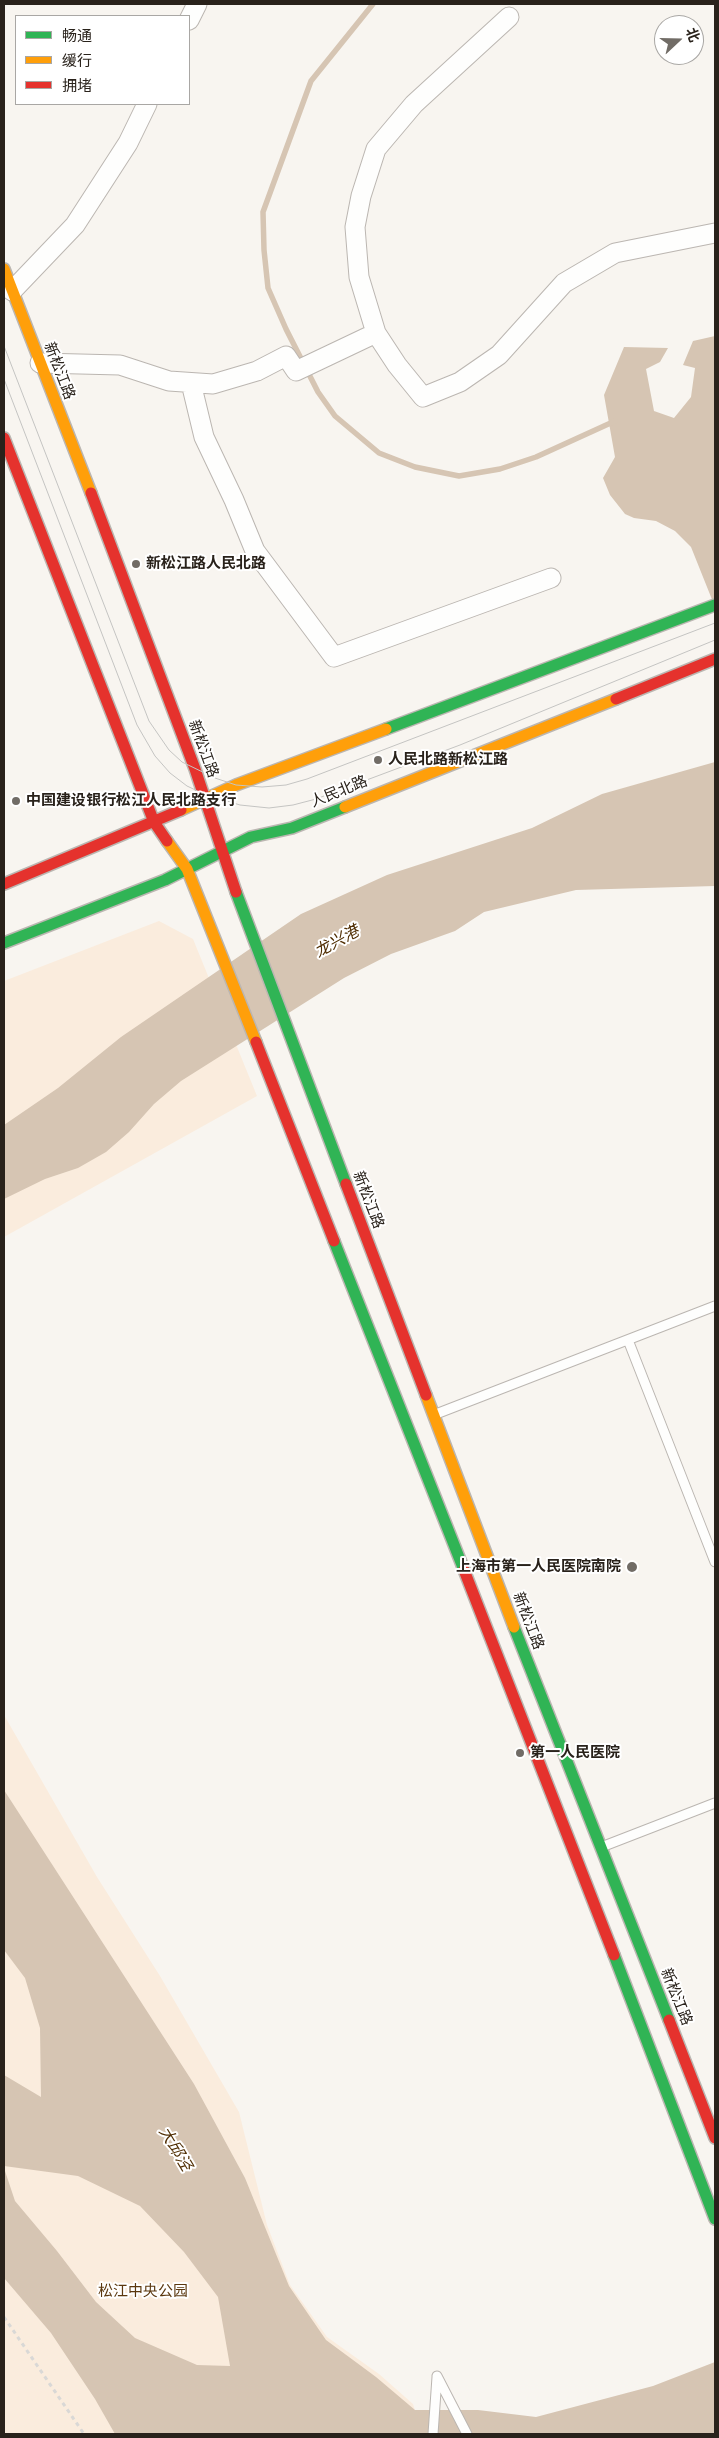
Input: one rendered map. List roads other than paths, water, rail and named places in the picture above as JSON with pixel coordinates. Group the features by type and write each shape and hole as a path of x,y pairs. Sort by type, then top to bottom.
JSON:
{"main road":[{"name":"新松江路","path":"4,269 122,570 206,799 254,943 434,1415 715,2138"},
{"path":"4,438 154,822 187,869 531,1740 715,2219"},
{"path":"4,884 261,775 711,606"},
{"name":"人民北路","path":"4,943 165,880 251,836 292,828 715,660"}],"street":[{"path":"190,18 197,4"},
{"path":"509,17 414,104 376,149 361,196 355,227 359,277 376,333 397,365 423,397 460,382 499,355 564,283 615,253 715,233"},
{"path":"12,291 76,225 128,143 147,105"},
{"path":"40,363 120,365 169,382 213,384 257,371 286,356 296,371 376,333"},
{"path":"191,383 204,437 234,500 255,551 334,657 551,578"}],"lane":[{"path":"434,1415 715,1306"},
{"path":"628,1340 715,1562"},
{"path":"601,1847 715,1803"},
{"path":"433,2434 437,2376 467,2434"}],"water":[{"path":"715,336 715,607 691,547 675,531 656,521 634,518 625,514 610,495 603,478 615,457 604,395 624,347 668,348 660,362 646,369 654,411 674,418 691,397 695,368 683,365 693,341"},
{"name":"龙兴港","path":"715,762 715,886 576,890 484,912 455,931 391,954 344,978 181,1081 154,1104 129,1132 106,1152 78,1168 45,1179 4,1199 4,1125 58,1088 121,1037 301,914 387,875 532,828 602,794"},
{"name":"松江中央公园","path":"4,1790 194,2084 245,2178 289,2286 326,2340 376,2377 415,2410 478,2410 536,2417 653,2386 715,2362 715,2434 115,2434 95,2399 51,2333 4,2278 4,2168 15,2201 96,2302 135,2338 197,2365 230,2366 218,2297 184,2252 140,2206 78,2176 4,2166 4,2075 41,2097 40,2028 25,1978 4,1950"}],"waterway":[{"path":"373,4 311,81 263,212 268,288 286,329 318,392 335,416 379,453 415,467 459,476 500,469 536,457 615,421"}],"tram line":[{"path":"4,346 149,721 169,750 182,762 215,778 236,785 262,787 286,785 307,779 715,623"},
{"path":"4,379 137,725 155,756 170,773 187,786 204,794 240,805 269,808 293,805 316,799 460,745 715,640"}],"place":[{"name":"新松江路人民北路","path":"136,564"},
{"name":"人民北路新松江路","path":"378,760"},
{"name":"中国建设银行松江人民北路支行","path":"16,801"},
{"name":"上海市第一人民医院南院","path":"632,1567"},
{"name":"第一人民医院","path":"520,1753"}],"water label":[{"name":"大邱泾","path":"175,2149"}]}
